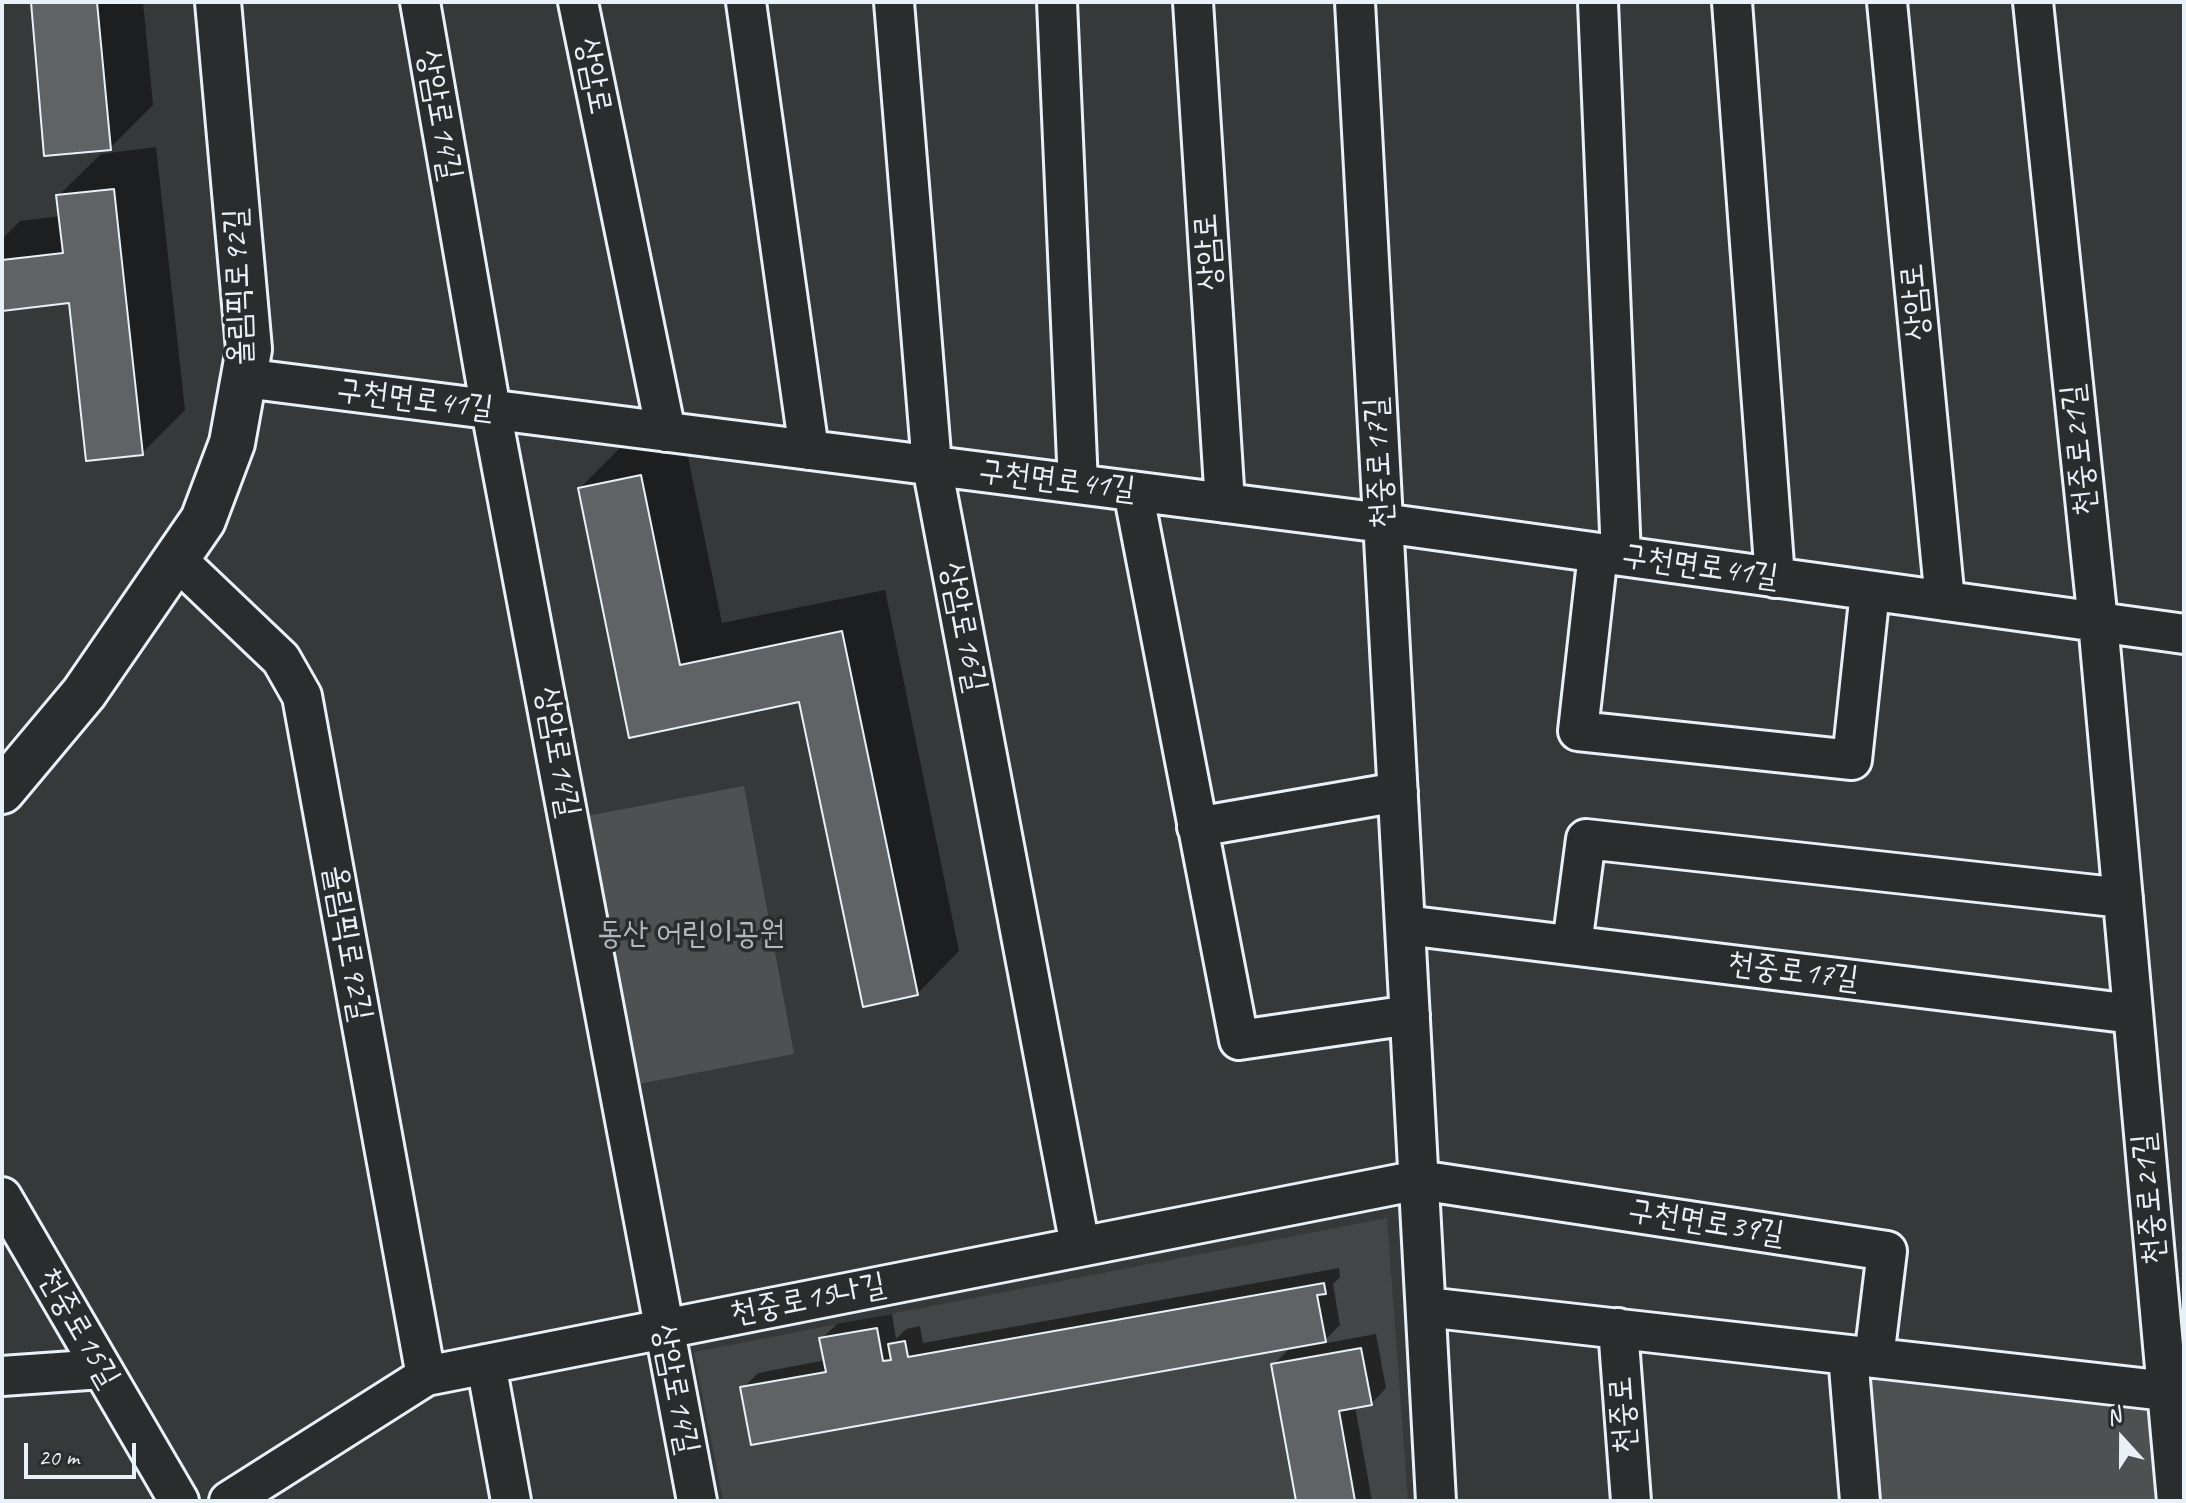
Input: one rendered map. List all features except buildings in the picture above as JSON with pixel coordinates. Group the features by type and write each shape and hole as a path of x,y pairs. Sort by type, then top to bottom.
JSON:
{"street":[{"name":"올림픽로92길","path":"2,791 84,693 203,520 232,443 249,349 218,2"},
{"name":"상암로14길","path":"420,2 491,410 697,1501"},
{"name":"상암로","path":"578,2 666,432"},
{"path":"746,2 809,450"},
{"name":"상암로16길","path":"894,2 932,466 1080,1246"},
{"path":"1057,2 1078,484"},
{"name":"상암로","path":"1193,2 1225,503"},
{"name":"천중로17길","path":"1355,2 1436,1501"},
{"path":"1598,2 1609,554 1578,731 1852,760 1870,591"},
{"path":"1732,2 1775,578"},
{"name":"상암로","path":"1887,2 1945,601"},
{"name":"천중로21길","path":"2033,2 2098,622 2133,1014 2176,1392 2177,1501"},
{"name":"구천면로41길","path":"244,378 1383,523 2184,634"},
{"path":"1133,491 1239,1040 1410,1015"},
{"name":"올림픽로92길","path":"175,558 281,659 302,696 426,1376"},
{"path":"1197,827 1398,792"},
{"path":"1572,945 1586,839 2123,898"},
{"name":"천중로17길","path":"1405,925 2133,1014"},
{"name":"천중로15나길","path":"229,1501 426,1376 1419,1180"},
{"name":"구천면로39길","path":"1419,1180 1887,1251 1861,1356"},
{"name":"천중로15길","path":"2,1197 179,1501"},
{"path":"1426,1307 2176,1392"},
{"name":"천중로","path":"1618,1328 1631,1501"},
{"path":"1860,1501 1861,1356"},
{"path":"486,1364 511,1501"},
{"path":"2,1376 102,1369"}],"shaded area":[{"path":"1387,1218 1408,1501 723,1501 694,1352"}],"green space":[{"name":"동산 어린이공원","path":"744,786 794,1054 638,1084 587,816"},
{"path":"1867,1375 2153,1405 2159,1501 1875,1501"}]}
